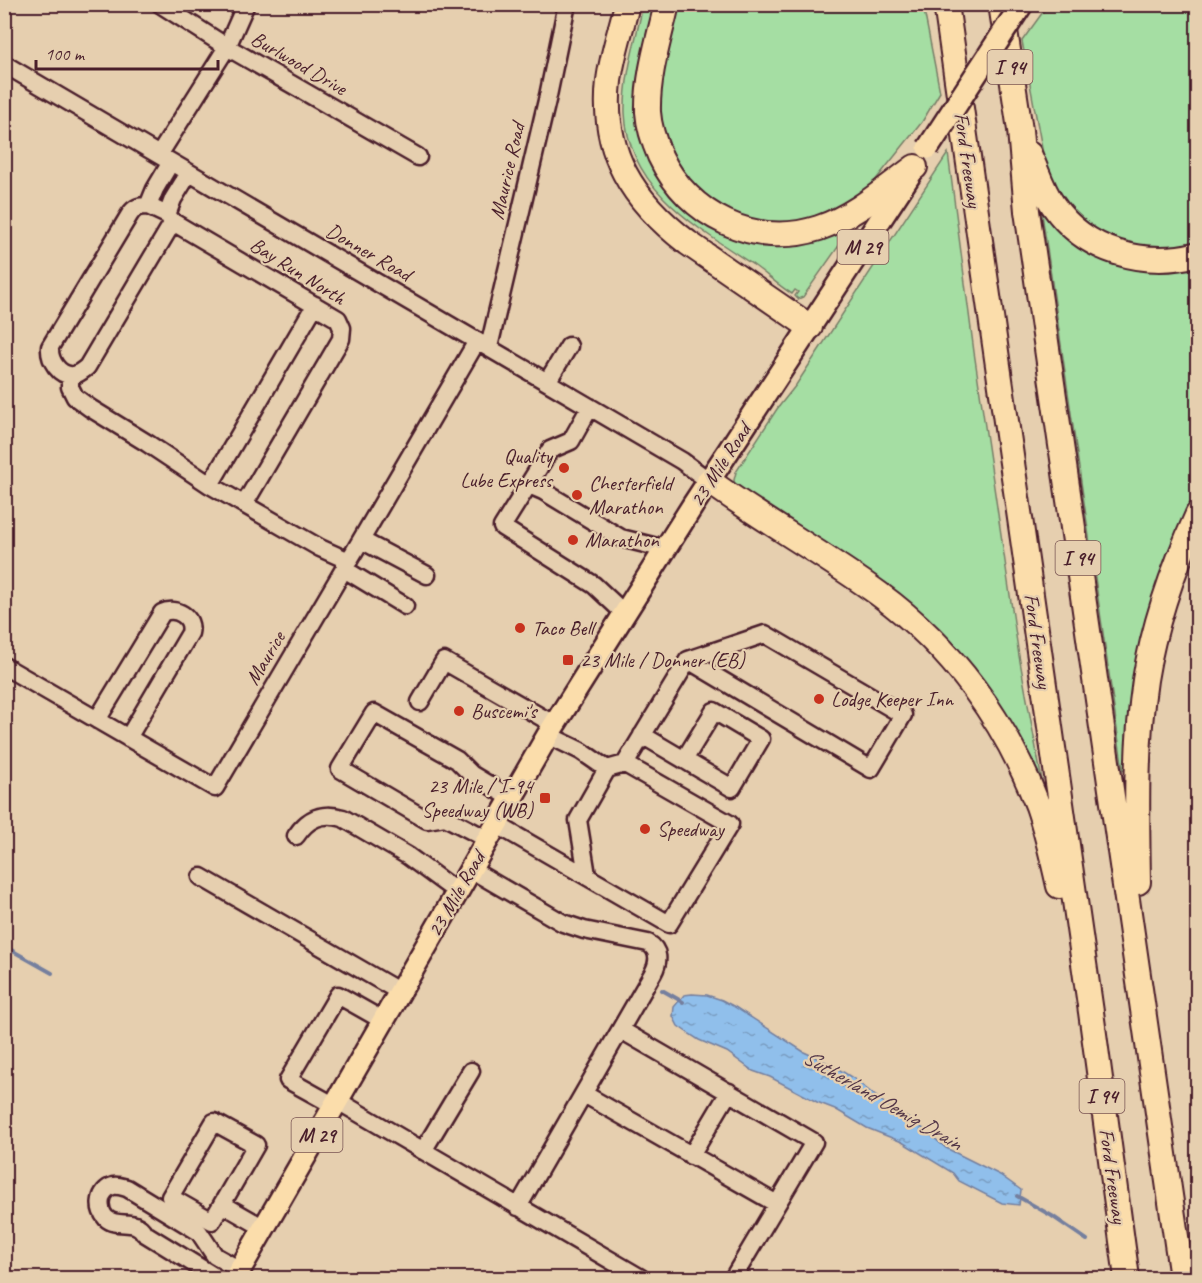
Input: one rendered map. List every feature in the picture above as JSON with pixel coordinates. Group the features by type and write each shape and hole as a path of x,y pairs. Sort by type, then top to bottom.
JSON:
{"highway":[{"path":"627,4 612,64 608,102 612,144 626,177 640,199 671,231 810,327"},
{"path":"667,4 649,94 648,112 651,131 666,169 676,184 707,212 743,229 761,233 798,233 819,228 858,209 922,157"},
{"name":"Ford Freeway","path":"946,4 1127,1278"},
{"name":"I 94","path":"1001,4 1020,130 1027,211 1182,1278"},
{"path":"1020,130 1046,193 1059,212 1077,231 1112,251 1144,259 1180,259 1197,254"},
{"path":"709,481 871,588 900,610 947,655 984,701 1013,749 1038,808 1049,843 1091,1012"},
{"path":"1140,986 1136,789 1145,678 1172,577 1197,514"}],"main road":[{"name":"23 Mile Road","path":"238,1274 551,730 664,549 1022,4"}],"street":[{"name":"Burlwood Drive","path":"160,4 227,47 418,157"},
{"path":"189,173 173,199 170,218 87,367 75,375 61,371 51,359 51,347 130,214 140,206 148,206 165,159 227,47 246,4"},
{"name":"Maurice Road","path":"483,344 548,96 567,4"},
{"name":"Donner Road","path":"4,63 591,407 682,461 709,481"},
{"name":"Bay Run North","path":"148,206 338,319 342,328 341,339 245,503"},
{"path":"210,484 315,305"},
{"name":"Maurice","path":"4,666 214,788 362,540 483,344"},
{"path":"547,382 569,346"},
{"path":"70,375 70,387 75,397 90,408 210,484 320,548 405,606"},
{"path":"591,407 571,441 550,450 502,527 594,585 624,613"},
{"path":"529,485 621,538 664,549"},
{"path":"362,540 427,574"},
{"path":"97,720 162,613 178,611 189,621 192,627 190,633 128,738"},
{"path":"586,875 578,820 607,769 625,764 688,660 765,634 903,715 871,769 688,660"},
{"path":"420,702 444,661 607,769"},
{"path":"642,735 684,760 732,788 761,739 714,711 684,760"},
{"path":"512,798 471,774 457,760 375,713 340,769 427,820 445,817 491,832 586,875 669,924 730,824 625,764"},
{"path":"296,836 311,820 334,815 343,818 408,856 457,892"},
{"path":"470,869 563,923 584,930 648,942 657,952 658,959 657,966 621,1030 518,1207"},
{"path":"201,877 400,992"},
{"path":"384,1021 338,995 288,1080 423,1151 641,1278"},
{"path":"621,1030 814,1142 732,1278"},
{"path":"423,1151 471,1071"},
{"path":"691,1155 729,1092"},
{"path":"584,1094 777,1204"},
{"path":"214,1122 256,1145 222,1204 212,1221 170,1197 214,1122"},
{"path":"217,1278 144,1233 138,1226 107,1220 100,1202 106,1190 112,1186 127,1188 199,1233 215,1256 238,1274"},
{"path":"222,1204 264,1228"}],"green space":[{"path":"676,4 923,5 940,92 922,122 874,182 847,205 797,224 764,224 721,211 684,179 660,132 660,80"},
{"path":"643,5 661,5 643,113 713,222 852,227 803,297 798,299 795,296 798,292 795,290 792,294 688,220 652,184 638,163 629,140 625,99 628,72"},
{"path":"1048,5 1197,5 1197,245 1136,248 1100,234 1072,214 1046,170 1022,41"},
{"path":"948,153 974,352 1019,656 1045,797 998,708 735,487 736,472 777,409 796,385"},
{"path":"1041,207 1065,232 1197,264 1197,494 1183,528 1128,769 1123,770"}],"water":[{"path":"684,995 707,995 722,1000 804,1052 853,1078 888,1106 919,1125 946,1148 1000,1175 1021,1190 1019,1205 1002,1203 959,1181 953,1173 902,1142 867,1128 835,1109 753,1071 727,1052 688,1033 678,1026 673,1016 674,1007"}],"waterway":[{"name":"Sutherland Oemig Drain","path":"4,946 52,973"},
{"name":"Sutherland Oemig Drain","path":"662,990 683,1002"},
{"name":"Sutherland Oemig Drain","path":"1017,1196 1087,1240"}],"place":[{"name":"Quality Lube Express","path":"564,468"},
{"name":"Chesterfield Marathon","path":"577,495"},
{"name":"Marathon","path":"573,540"},
{"name":"Taco Bell","path":"520,628"},
{"name":"23 Mile / Donner (EB)","path":"568,660"},
{"name":"Lodge Keeper Inn","path":"819,699"},
{"name":"Buscemi's","path":"459,711"},
{"name":"23 Mile / I-94 Speedway (WB)","path":"545,798"},
{"name":"Speedway","path":"645,829"}]}
